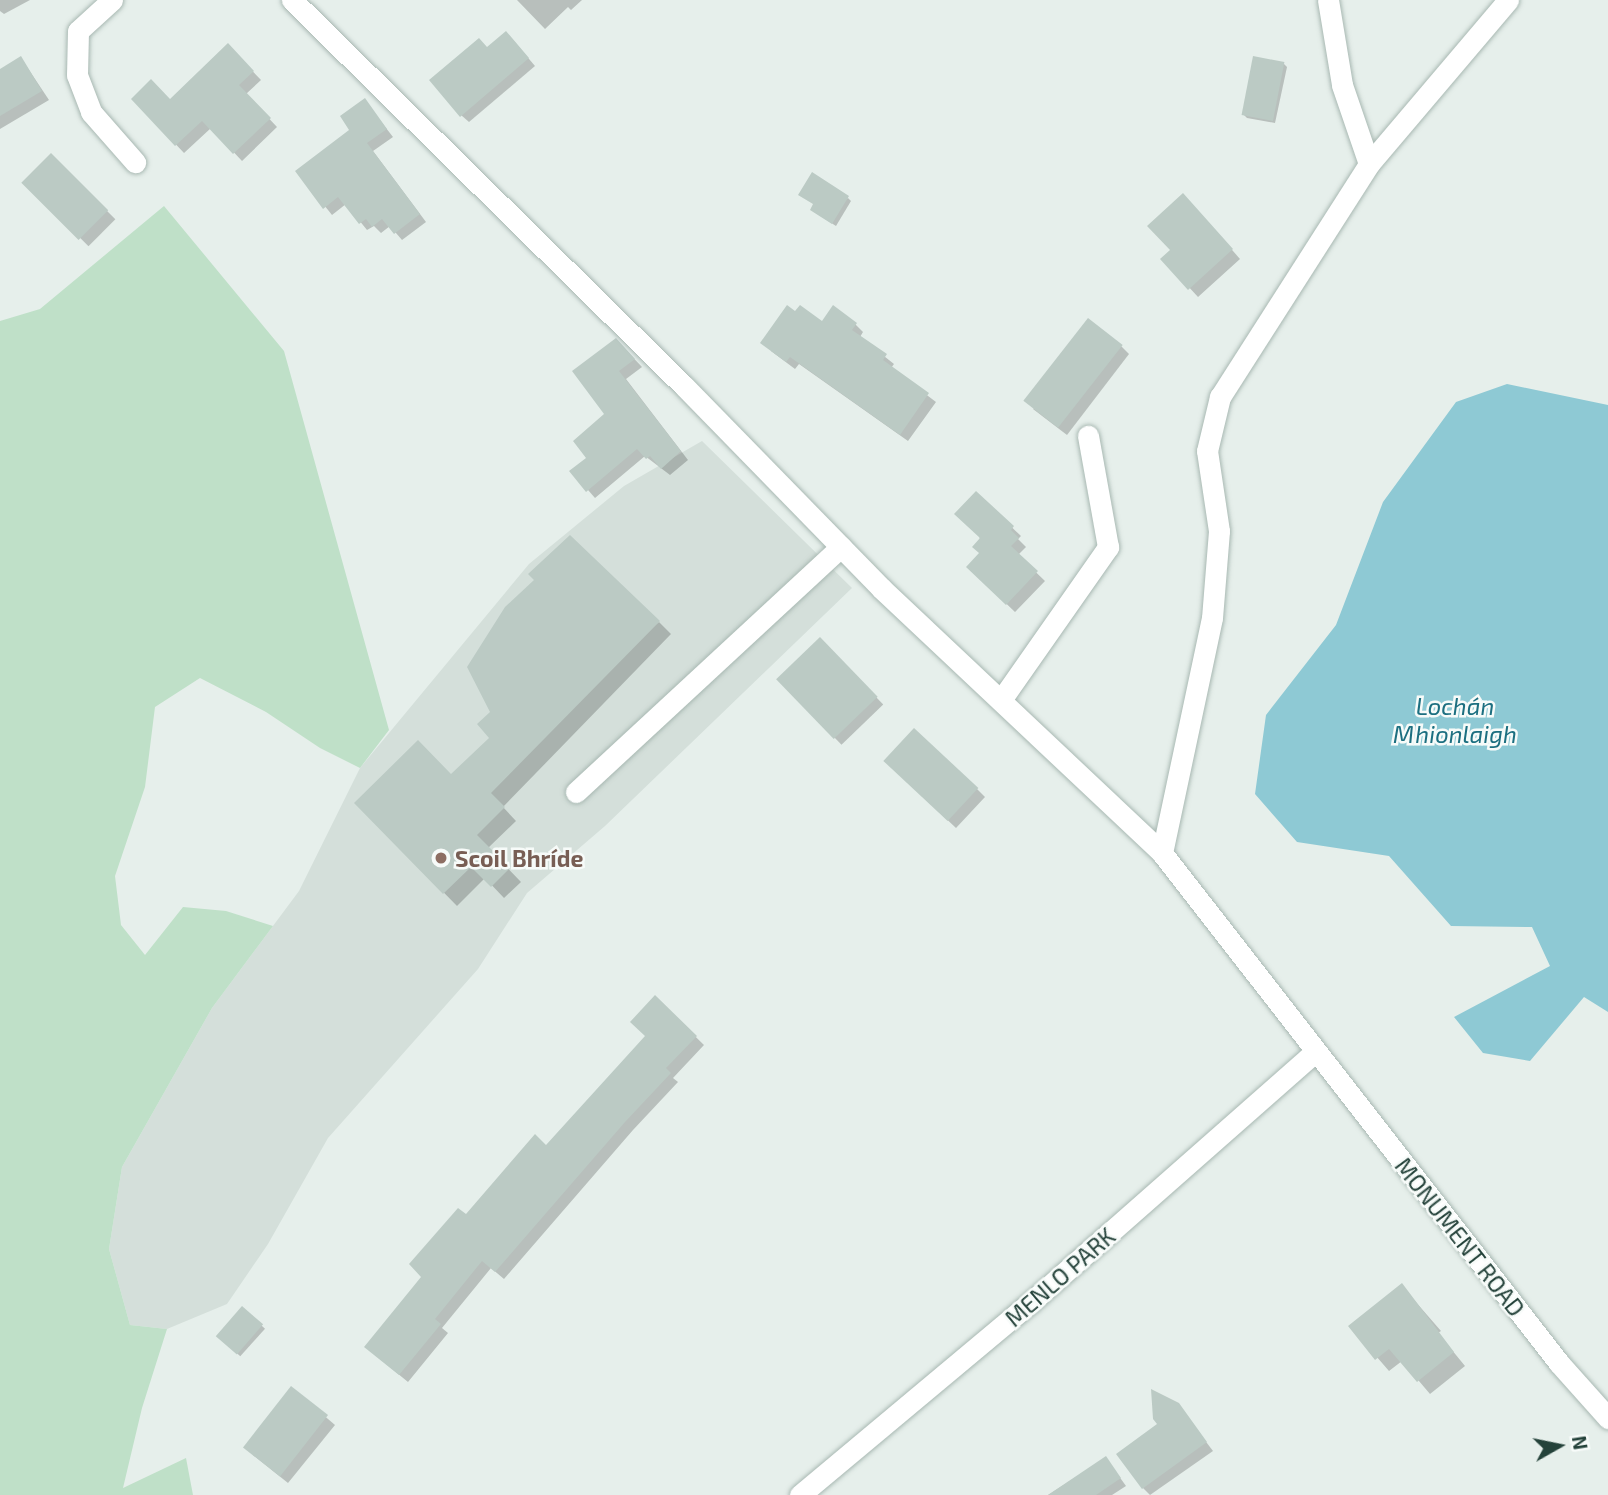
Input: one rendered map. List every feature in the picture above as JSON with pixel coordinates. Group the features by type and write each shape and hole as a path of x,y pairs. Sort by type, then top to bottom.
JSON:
{"street":[{"path":"112,0 78,31 77,75 91,112 135,162"},
{"name":"MONUMENT ROAD","path":"292,0 685,387 841,547 1162,853 1559,1363 1608,1418"},
{"path":"1328,0 1342,85 1369,164"},
{"path":"1162,853 1212,618 1219,531 1207,451 1220,397 1369,164 1508,0"},
{"path":"1001,700 1108,547 1088,436"},
{"path":"576,792 841,547"},
{"name":"MENLO PARK","path":"800,1495 1030,1303 1315,1052"}],"shaded area":[{"name":"Scoil Bhríde","path":"702,441 852,588 605,826 527,893 478,969 328,1138 268,1244 227,1304 167,1329 130,1325 109,1249 122,1167 212,1008 299,891 360,768 529,564 624,486"}],"green space":[{"path":"164,206 284,351 389,730 360,768 320,748 266,712 200,678 155,707 145,787 115,876 121,925 145,955 183,907 226,911 273,926 212,1008 122,1167 109,1249 130,1325 167,1329 142,1408 123,1488 186,1458 193,1495 0,1495 0,321 40,309"}],"water":[{"name":"Lochán Mhionlaigh","path":"1507,384 1608,405 1608,1012 1584,997 1530,1061 1483,1053 1454,1017 1550,966 1532,927 1451,926 1389,856 1297,842 1255,794 1266,715 1336,625 1383,502 1456,402"}],"building":[{"path":"506,31 529,58 460,117 429,80 479,38 487,47"},
{"path":"228,43 254,71 239,85 271,118 233,154 202,121 175,146 131,99 151,79 170,99"},
{"path":"21,56 42,91 0,116 0,69"},
{"path":"1253,56 1284,62 1273,121 1242,115"},
{"path":"365,98 387,129 367,143 420,214 394,234 382,219 372,227 366,219 359,224 338,197 323,209 295,171 349,130 340,116"},
{"path":"51,153 108,210 79,240 21,183"},
{"path":"812,172 849,196 832,224 810,210 813,204 798,195"},
{"path":"1183,193 1233,249 1188,290 1160,259 1170,250 1147,226"},
{"path":"787,305 795,311 800,305 822,321 833,305 857,323 852,330 887,354 883,360 929,393 900,435 790,357 786,362 760,343"},
{"path":"1088,318 1123,345 1058,428 1023,401"},
{"path":"616,338 635,359 619,371 681,451 661,469 650,456 646,459 637,449 586,492 569,471 586,458 573,441 604,414 572,371"},
{"path":"976,491 1014,526 1011,530 1019,538 1011,546 1038,571 1006,605 966,567 979,553 972,547 980,538 954,514"},
{"path":"570,535 660,621 491,793 505,807 477,835 510,868 491,887 471,867 443,894 354,803 418,740 451,774 489,738 477,724 490,712 467,667 505,607 534,580 528,574"},
{"path":"820,637 878,697 834,739 776,679"},
{"path":"914,728 978,788 948,821 883,761"},
{"path":"655,995 697,1036 666,1068 671,1073 495,1272 482,1261 435,1319 441,1324 399,1375 364,1347 421,1277 409,1264 458,1208 466,1214 535,1134 546,1145 645,1036 630,1022"},
{"path":"1402,1283 1454,1352 1417,1382 1389,1349 1375,1360 1348,1326"},
{"path":"242,1306 263,1324 237,1355 216,1336"},
{"path":"291,1386 328,1415 280,1476 243,1447"},
{"path":"1151,1389 1179,1403 1207,1442 1142,1489 1116,1454 1157,1424 1153,1419"},
{"path":"1106,1456 1121,1478 1096,1495 1048,1495"}],"place":[{"name":"Scoil Bhríde","path":"441,858"}]}
